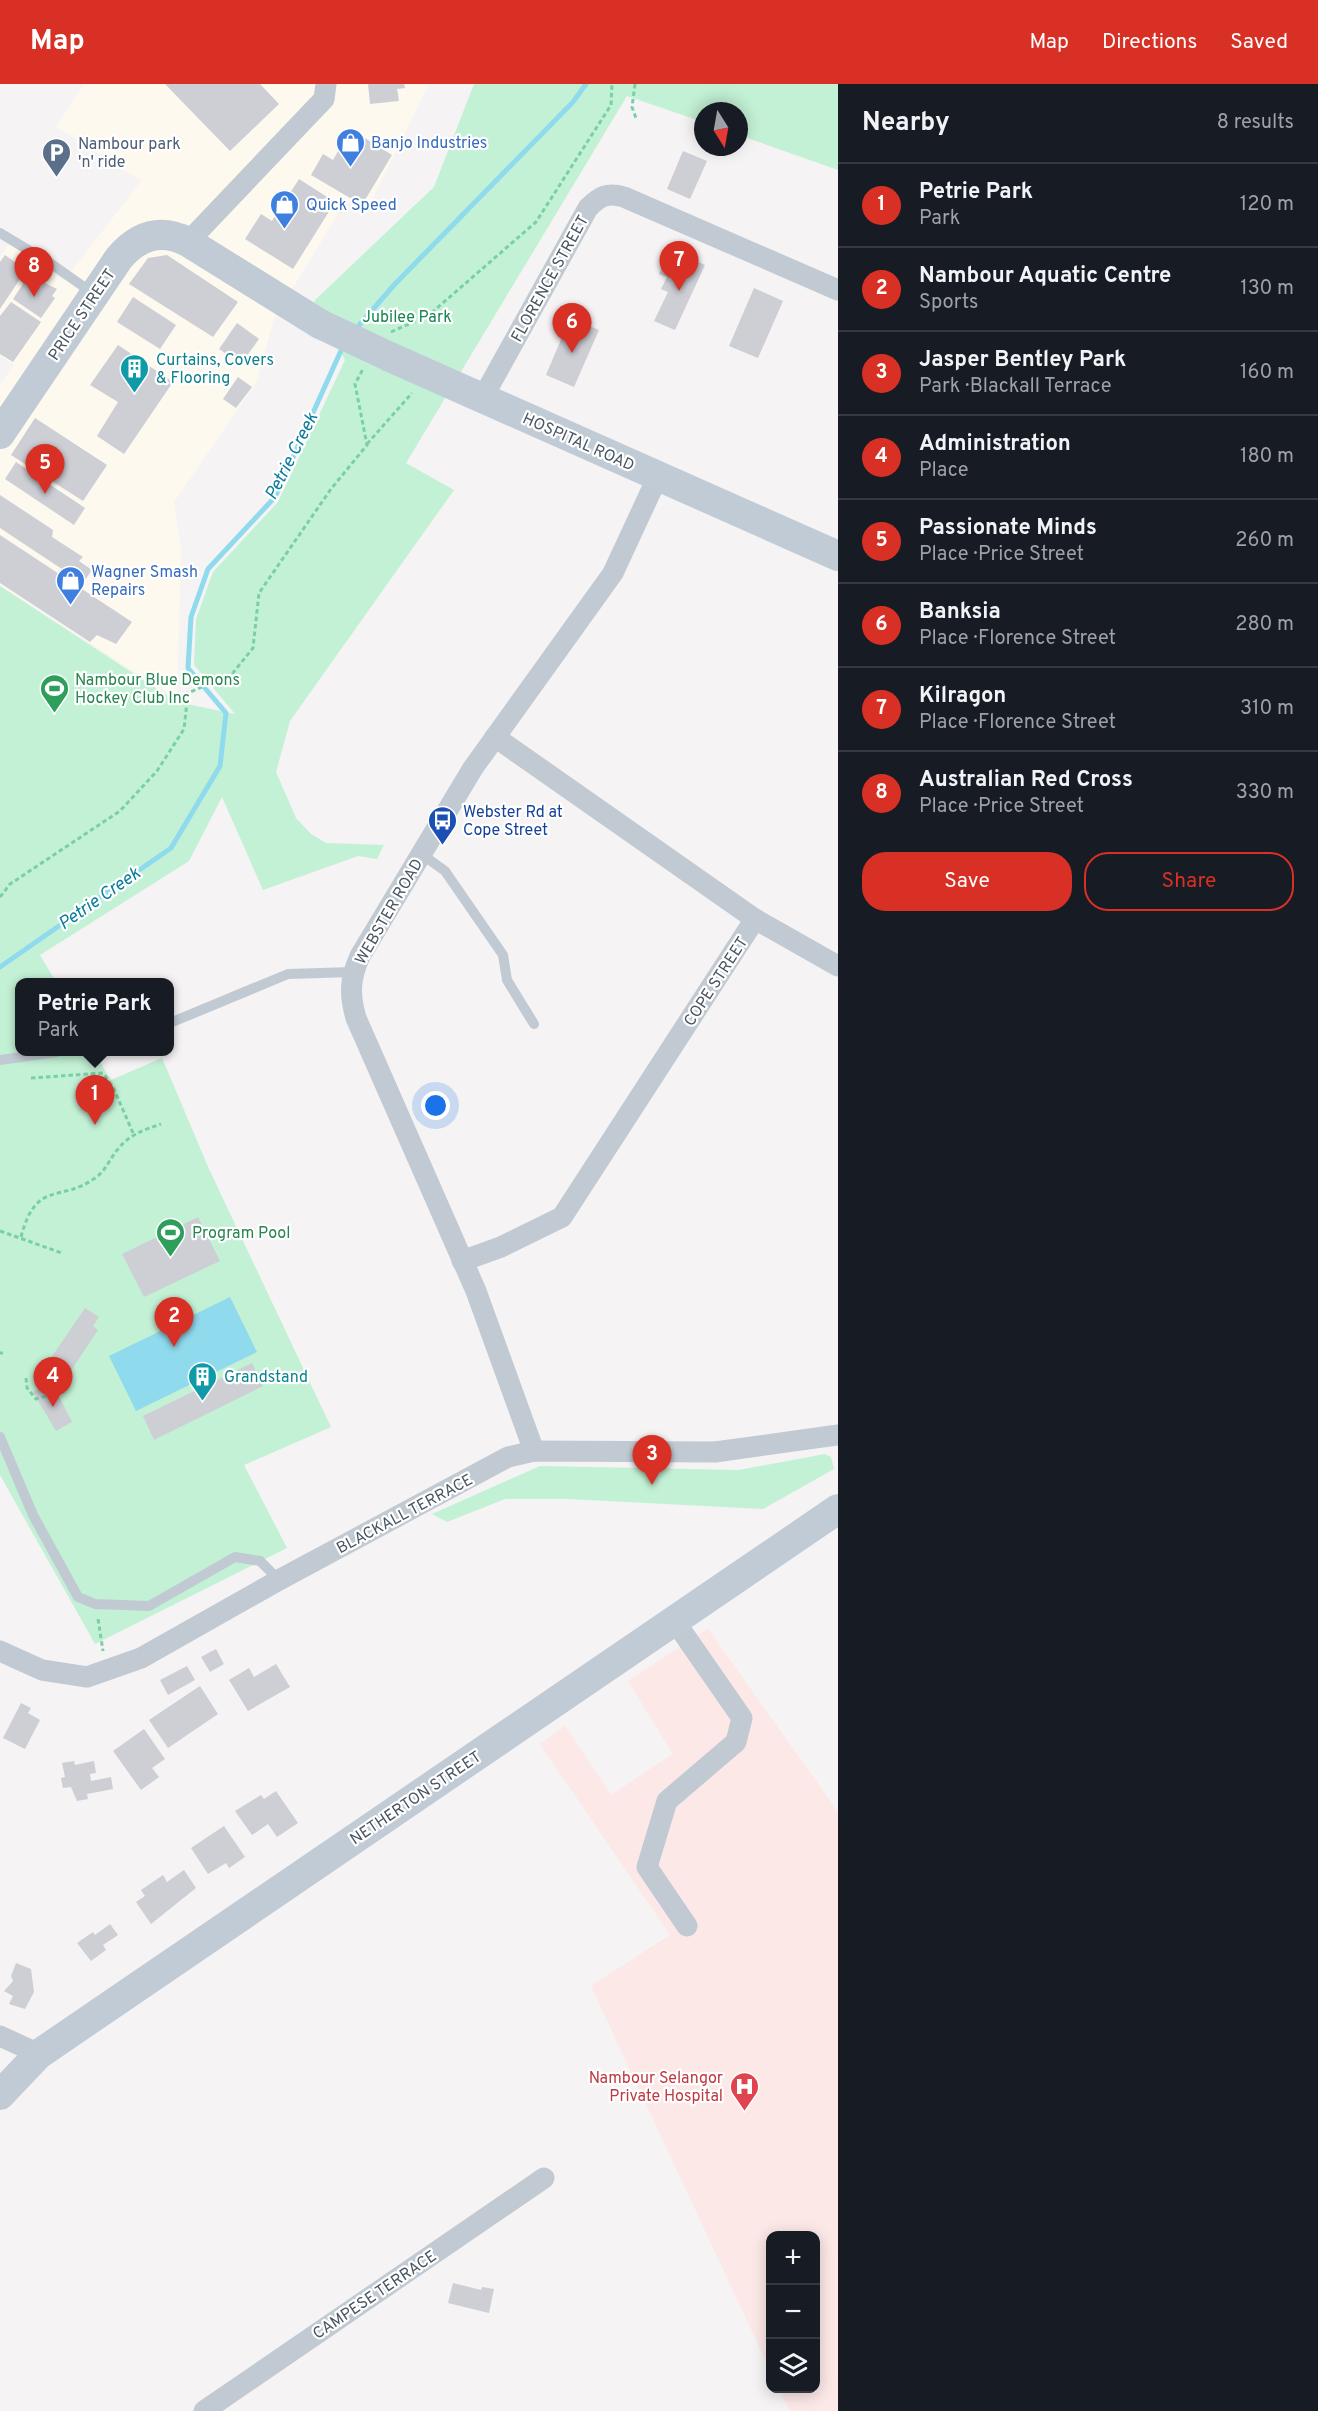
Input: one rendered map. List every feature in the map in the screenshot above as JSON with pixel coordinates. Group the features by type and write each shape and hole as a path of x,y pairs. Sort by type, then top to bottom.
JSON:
{"street":[{"path":"188,242 324,99 326,84"},
{"name":"FLORENCE STREET","path":"482,399 588,208 598,197 609,194 624,197 838,290"},
{"name":"PRICE STREET","path":"0,434 94,294 123,254 142,238 170,234 188,242 320,324"},
{"name":"HOSPITAL ROAD","path":"320,324 482,399 838,556"},
{"name":"WEBSTER ROAD","path":"534,1451 462,1261 356,1018 350,989 353,972 420,853 495,737 613,573 658,476"},
{"name":"COPE STREET","path":"462,1261 501,1248 562,1217 755,919 495,737"},
{"path":"755,919 838,966"},
{"name":"BLACKALL TERRACE","path":"0,1651 42,1670 87,1677 141,1658 279,1580 508,1457 534,1451 715,1452 838,1435"},
{"name":"NETHERTON STREET","path":"0,2095 39,2054 838,1509"},
{"path":"675,1620 742,1718 736,1742 667,1801 647,1867 687,1926"},
{"path":"0,2036 39,2054"},
{"name":"CAMPESE TERRACE","path":"204,2411 544,2178"}],"lane":[{"path":"0,233 50,263 94,294"},
{"path":"420,853 445,871 503,955 507,980 534,1024"},
{"path":"174,1021 288,974 353,972"},
{"path":"0,1060 28,1056"},
{"path":"0,1437 33,1515 78,1597 95,1604 149,1606 235,1557 260,1561 279,1580"}],"path":[{"path":"367,444 355,384 382,351 429,315 536,222 611,105 612,84"},
{"path":"635,84 632,107 636,118"},
{"path":"0,897 10,884 120,811 157,771 184,729 188,693 232,674 253,648 259,592 331,489 417,387"},
{"path":"32,1078 103,1073 113,1087 133,1134"},
{"path":"21,1237 25,1221 35,1205 53,1193 95,1178 117,1149 133,1134 161,1124"},
{"path":"0,1231 62,1253"},
{"path":"26,1378 27,1388 36,1399 64,1391"},
{"path":"95,1604 104,1656"}],"shaded area":[{"path":"84,84 429,84 367,210 346,201 274,319 256,383 174,502 181,548 177,699 0,585 0,384 14,365 0,355 0,257 9,244 64,281 141,181 56,126"},
{"name":"Nambour Selangor Private Hospital","path":"708,1629 838,1812 838,2411 790,2411 781,2393 820,2393 820,2231 766,2231 766,2361 591,1986 670,1935 540,1744 565,1726 611,1795 673,1754 628,1681"}],"green space":[{"name":"Jubilee Park","path":"474,84 838,84 838,170 748,138 748,102 694,102 694,119 627,96 406,463 454,490 290,721 276,772 296,818 311,834 326,843 384,845 377,859 358,856 263,890 222,797 189,861 40,955 54,978 15,978 15,1056 96,1056 111,1080 162,1058 209,1169 331,1427 244,1465 287,1548 95,1644 0,1475 0,586 177,702 235,714 194,665 196,619 213,572 278,502 345,360 314,301 434,187"},
{"path":"825,1454 831,1457 834,1469 763,1509 568,1499 505,1499 447,1522 432,1514 540,1466 739,1470"}],"water":[{"path":"230,1297 257,1352 136,1411 109,1356"}],"building":[{"path":"165,84 260,84 279,104 230,151"},
{"path":"368,84 404,84 405,88 397,89 399,101 370,104"},
{"name":"Banjo Industries","path":"363,137 392,155 362,205 311,175 323,154 333,160 344,141 356,149"},
{"path":"683,151 707,161 690,199 667,189"},
{"name":"Quick Speed","path":"299,179 335,202 293,269 245,239 261,214 272,221"},
{"path":"670,249 705,265 675,330 654,321 668,292 661,289 667,277 659,274"},
{"path":"5,255 26,270 0,309 0,262"},
{"path":"167,255 238,302 213,337 129,284 148,258"},
{"path":"29,275 57,289 52,296 55,298 41,318 13,299"},
{"path":"754,288 783,301 758,358 729,346"},
{"path":"133,297 176,325 160,349 117,322"},
{"path":"11,302 41,322 13,362 0,354 0,316"},
{"path":"570,318 599,330 574,387 546,375"},
{"path":"237,323 259,339 241,364 219,349"},
{"name":"Curtains, Covers & Flooring","path":"118,345 173,382 124,454 97,436 118,402 90,385"},
{"path":"238,377 252,387 236,408 223,399"},
{"path":"35,418 107,465 83,501 11,455"},
{"path":"16,462 85,508 74,525 5,479"},
{"path":"0,495 53,530 52,537 83,557 79,561 92,570 83,583 0,528"},
{"name":"Wagner Smash Repairs","path":"0,535 132,622 116,644 97,635 90,642 0,583"},
{"name":"Program Pool","path":"198,1217 220,1261 144,1297 122,1254"},
{"path":"85,1308 99,1317 93,1326 98,1330 62,1384 42,1371"},
{"name":"Grandstand","path":"252,1363 263,1386 154,1440 143,1416"},
{"path":"52,1382 72,1422 56,1431 33,1392"},
{"path":"216,1649 224,1664 210,1672 201,1657"},
{"path":"276,1664 290,1687 248,1711 229,1680 249,1668 254,1677"},
{"path":"187,1666 195,1680 168,1695 160,1680"},
{"path":"200,1686 218,1714 168,1748 149,1720"},
{"path":"21,1703 31,1708 28,1713 40,1720 25,1749 3,1738"},
{"path":"144,1729 165,1759 152,1768 159,1777 141,1790 113,1751"},
{"path":"74,1761 75,1765 94,1761 96,1773 90,1774 91,1781 111,1777 113,1789 87,1794 88,1799 77,1801 71,1787 63,1788 61,1778 65,1777 62,1763"},
{"path":"276,1791 298,1823 277,1837 268,1824 252,1835 235,1811 261,1795 264,1799"},
{"path":"224,1826 245,1857 229,1868 226,1863 208,1874 191,1848"},
{"path":"184,1870 196,1888 151,1924 136,1902 145,1896 141,1890 163,1875 167,1882"},
{"path":"110,1924 118,1935 103,1945 106,1950 91,1961 77,1943 93,1932 95,1935"},
{"path":"16,1963 31,1969 34,1992 25,2009 9,2004 13,1996 4,1991 13,1981 11,1976"},
{"path":"453,2283 481,2290 482,2287 494,2289 489,2313 448,2303"}],"waterway":[{"name":"Petrie Creek","path":"355,330 394,285 573,102 586,84"},
{"name":"Petrie Creek","path":"0,967 171,848 220,766 226,713 188,668 191,617 208,569 275,497 344,344"}],"place":[{"name":"Banjo Industries","path":"350,168"},
{"name":"Nambour park 'n' ride","path":"57,178"},
{"name":"Quick Speed","path":"285,230"},
{"name":"Kilragon","path":"679,291"},
{"name":"Australian Red Cross","path":"34,297"},
{"name":"Banksia","path":"572,353"},
{"name":"Curtains, Covers & Flooring","path":"135,394"},
{"name":"Passionate Minds","path":"45,494"},
{"name":"Wagner Smash Repairs","path":"70,606"},
{"name":"Nambour Blue Demons Hockey Club Inc","path":"54,714"},
{"name":"Webster Rd at Cope Street","path":"442,846"},
{"name":"Petrie Park","path":"95,1125"},
{"name":"Program Pool","path":"171,1258"},
{"name":"Nambour Aquatic Centre","path":"174,1347"},
{"name":"Grandstand","path":"203,1402"},
{"name":"Administration","path":"53,1407"},
{"name":"Jasper Bentley Park","path":"652,1485"},
{"name":"Nambour Selangor Private Hospital","path":"744,2112"}]}
